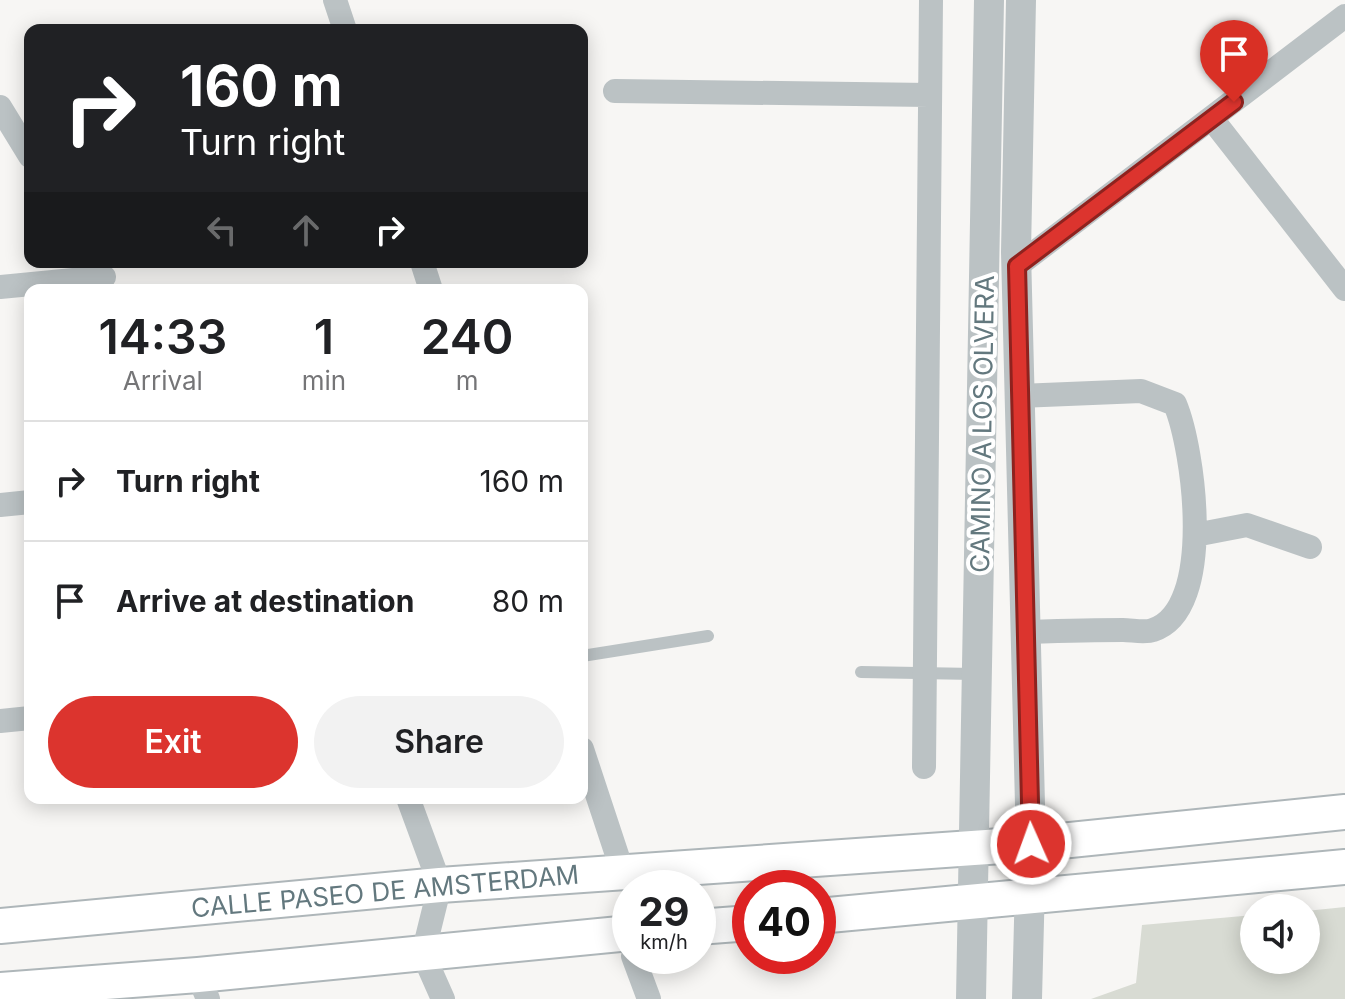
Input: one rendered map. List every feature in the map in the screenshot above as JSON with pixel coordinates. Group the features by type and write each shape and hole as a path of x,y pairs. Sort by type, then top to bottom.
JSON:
{"main road":[{"name":"CALLE PASEO DE AMSTERDAM","path":"622,870 1031,844 1345,812"},
{"path":"836,914 1345,867"},
{"name":"CALLE PASEO DE AMSTERDAM","path":"0,926 612,871"},
{"path":"0,990 203,987 423,954 612,944"}],"street":[{"path":"335,0 343,24"},
{"path":"924,767 931,0"},
{"name":"CAMINO A LOS OLVERA","path":"971,999 989,0"},
{"name":"CAMINO A LOS OLVERA","path":"1021,0 1017,266 1031,844 1027,999"},
{"path":"1017,266 1345,16"},
{"path":"615,91 929,95"},
{"path":"0,107 24,146"},
{"path":"1212,119 1345,289"},
{"path":"28,284 104,276"},
{"path":"0,287 24,284"},
{"path":"1019,396 1141,391 1175,404 1185,428 1195,535 1189,589 1178,612 1154,630 1025,632"},
{"path":"0,505 24,503"},
{"path":"1195,535 1247,525 1310,547"},
{"path":"0,721 24,719"},
{"path":"588,767 622,870"},
{"path":"410,804 440,885 423,954 443,999"},
{"path":"640,974 649,999"}],"lane":[{"path":"588,655 708,636"},
{"path":"861,672 978,674"}],"shaded area":[{"path":"1345,907 1345,999 1091,999 1136,983 1142,925 1240,916 1240,974 1320,974 1320,910"}],"route":[{"path":"1031,844 1017,266 1234,102"}]}
